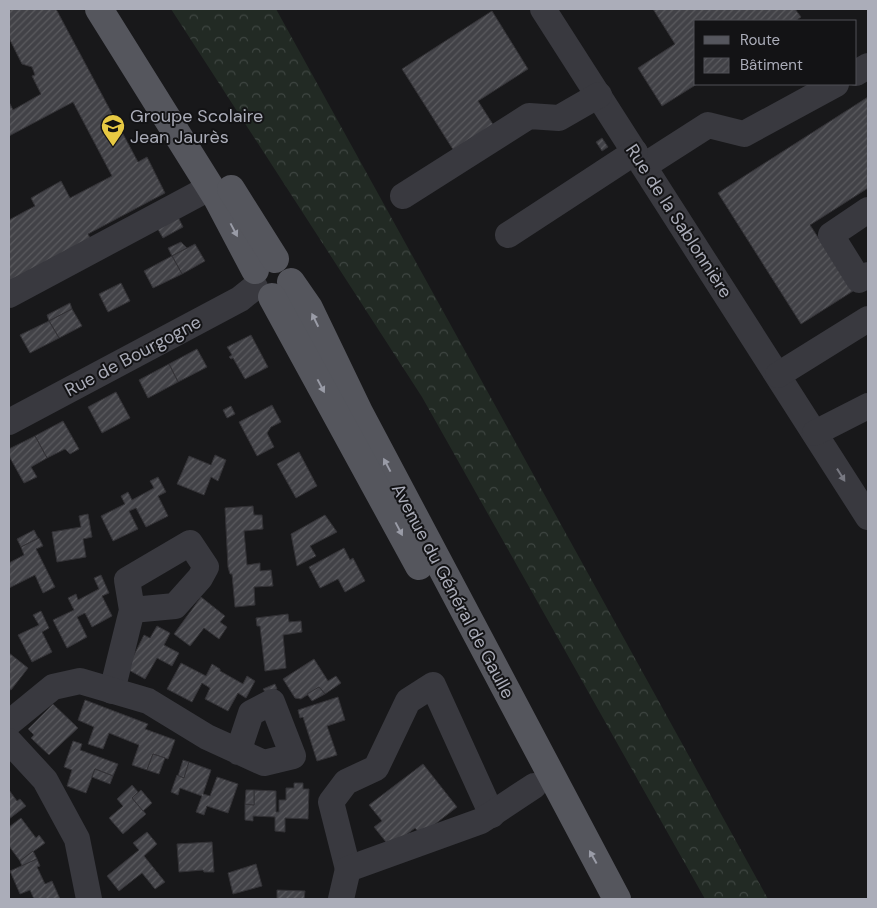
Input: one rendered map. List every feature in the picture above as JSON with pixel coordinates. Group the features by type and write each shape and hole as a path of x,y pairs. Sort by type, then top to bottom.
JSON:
{"main road":[{"name":"Avenue du Général de Gaulle","path":"99,9 270,279 309,308 382,455 617,899"},
{"name":"Avenue du Général de Gaulle","path":"119,9 270,279 534,786 596,899"}],"street":[{"name":"Rue de la Sablonnière","path":"543,9 868,517"},
{"path":"857,72 868,66"},
{"path":"508,236 639,159 708,125 744,134 834,85"},
{"path":"403,196 529,116 559,118 598,95"},
{"path":"9,295 211,187"},
{"path":"868,210 831,234 859,280 868,275"},
{"name":"Rue de Bourgogne","path":"9,422 240,299 270,279"},
{"path":"778,375 868,319"},
{"path":"815,433 868,406"},
{"path":"112,691 132,610"},
{"path":"9,723 53,688 80,681 148,701 207,737 238,752"},
{"path":"341,899 348,869 331,802 346,782 376,768 408,701 434,686 492,815"},
{"path":"9,741 45,780 77,839 89,899"},
{"path":"348,869 481,821 534,786"}],"green space":[{"path":"171,9 276,9 768,899 705,899 422,397"}],"building":[{"name":"Groupe Scolaire Jean Jaurès","path":"9,9 56,9 138,162 147,157 165,193 88,234 92,242 9,281 9,220 35,206 31,198 61,181 70,198 112,176 73,102 9,136 9,102 13,110 41,94 32,76 35,75 32,67 22,64 9,38"},
{"path":"653,9 795,9 801,17 796,20 694,20 695,85 662,106 638,68 675,44"},
{"path":"492,11 528,69 478,101 494,126 454,151 402,69"},
{"path":"868,97 868,188 810,225 853,291 801,324 718,193"},
{"path":"602,138 608,147 602,151 596,142"},
{"path":"177,215 183,227 163,238 156,226"},
{"path":"181,242 187,248 172,256 168,248"},
{"path":"195,244 205,261 182,274 172,256"},
{"path":"172,256 182,274 153,288 144,271"},
{"path":"121,283 130,301 108,312 99,294"},
{"path":"70,303 72,309 49,321 47,315"},
{"path":"72,309 82,326 59,338 49,321"},
{"path":"49,321 59,338 30,353 20,335"},
{"path":"251,335 268,367 245,379 233,358 229,357 232,355 227,347"},
{"path":"197,349 207,367 178,382 169,364"},
{"path":"169,364 178,382 148,398 139,380"},
{"path":"116,392 130,418 102,433 88,407"},
{"path":"272,405 281,422 271,427 267,433 274,447 257,456 239,422"},
{"path":"231,406 235,414 227,418 223,410"},
{"path":"63,421 79,449 70,454 65,449 47,458 35,436"},
{"path":"35,436 47,458 31,467 37,477 24,483 9,456 9,449"},
{"path":"299,452 317,486 296,498 277,464"},
{"path":"215,455 226,460 218,481 211,477 204,495 177,484 189,456 211,465"},
{"path":"158,477 166,492 158,496 168,516 146,527 136,508 129,511 138,529 113,541 101,516 125,504 121,496 128,492 132,500 154,488 150,481"},
{"path":"253,506 254,515 262,515 263,529 244,531 247,565 260,563 260,571 271,570 273,586 254,587 255,605 235,607 232,574 230,574 228,567 225,508"},
{"path":"88,514 92,537 83,539 86,557 57,562 52,532 81,527 79,516"},
{"path":"325,515 337,532 310,546 316,556 297,566 291,534"},
{"path":"34,530 38,538 21,547 17,539"},
{"path":"39,538 43,546 36,549 55,587 43,593 35,575 9,588 9,563 24,555 21,547"},
{"path":"344,548 350,560 353,558 365,581 345,592 338,579 320,588 309,567"},
{"path":"101,575 109,593 102,596 112,616 92,627 85,613 77,617 87,637 67,648 53,620 74,610 68,598 76,594 78,600 99,589 94,578"},
{"path":"201,597 225,616 220,622 227,627 219,639 204,628 190,646 174,634"},
{"path":"41,611 49,628 42,632 52,652 32,662 18,635 39,625 33,615"},
{"path":"288,614 289,622 301,621 302,632 283,635 286,668 265,671 260,626 257,626 256,618"},
{"path":"157,626 170,633 164,645 179,653 172,666 157,658 145,679 127,669 144,635 150,638"},
{"path":"9,653 28,668 11,690 9,689"},
{"path":"314,659 328,681 336,676 341,683 325,694 319,687 301,699 295,698 283,679"},
{"path":"181,663 206,676 212,664 220,669 220,671 243,684 247,676 255,681 246,698 238,693 228,711 205,699 210,688 202,683 192,702 167,689"},
{"path":"275,684 277,689 266,693 263,689"},
{"path":"319,687 325,694 312,701 307,694"},
{"path":"338,697 345,720 327,726 337,755 317,761 303,717 300,718 298,710"},
{"path":"85,700 148,724 145,729 175,740 168,759 153,754 147,770 132,765 139,745 109,733 103,749 88,744 94,727 78,720"},
{"path":"53,704 78,728 49,755 31,738 34,735 28,729"},
{"path":"73,741 82,744 80,750 118,764 113,776 95,769 86,793 67,786 72,770 64,767"},
{"path":"153,754 165,758 159,774 147,770"},
{"path":"183,760 189,762 184,778 178,776"},
{"path":"189,762 211,770 203,794 210,796 217,777 238,784 228,813 207,806 204,815 196,812 202,796 180,788 178,795 171,792 177,775 184,778"},
{"path":"423,764 457,807 421,835 415,828 390,847 374,827 382,821 369,805"},
{"path":"95,769 113,776 110,784 92,777"},
{"path":"294,783 303,783 303,789 309,789 308,819 285,818 285,832 275,831 275,817 253,816 253,821 245,820 245,804 254,805 254,790 276,791 276,812 279,812 279,800 286,800 286,788 294,788"},
{"path":"132,785 138,792 132,798 146,814 123,834 109,818 123,806 117,799"},
{"path":"9,790 17,801 20,799 26,806 9,819"},
{"path":"141,790 152,803 143,811 132,798"},
{"path":"246,790 254,790 254,805 245,804"},
{"path":"21,818 36,838 39,835 45,843 20,861 9,846 9,827"},
{"path":"147,832 157,844 144,856 165,882 155,889 142,873 119,891 107,876 139,850 133,843"},
{"path":"212,842 214,872 204,872 203,870 179,872 177,844"},
{"path":"33,851 37,859 22,866 20,861"},
{"path":"37,859 40,866 37,867 45,884 52,881 60,899 34,899 30,890 20,894 10,871"},
{"path":"256,864 262,886 233,894 228,873"},
{"path":"277,890 305,891 304,899 277,899"}],"place":[{"name":"Groupe Scolaire Jean Jaurès","path":"113,147"}]}
